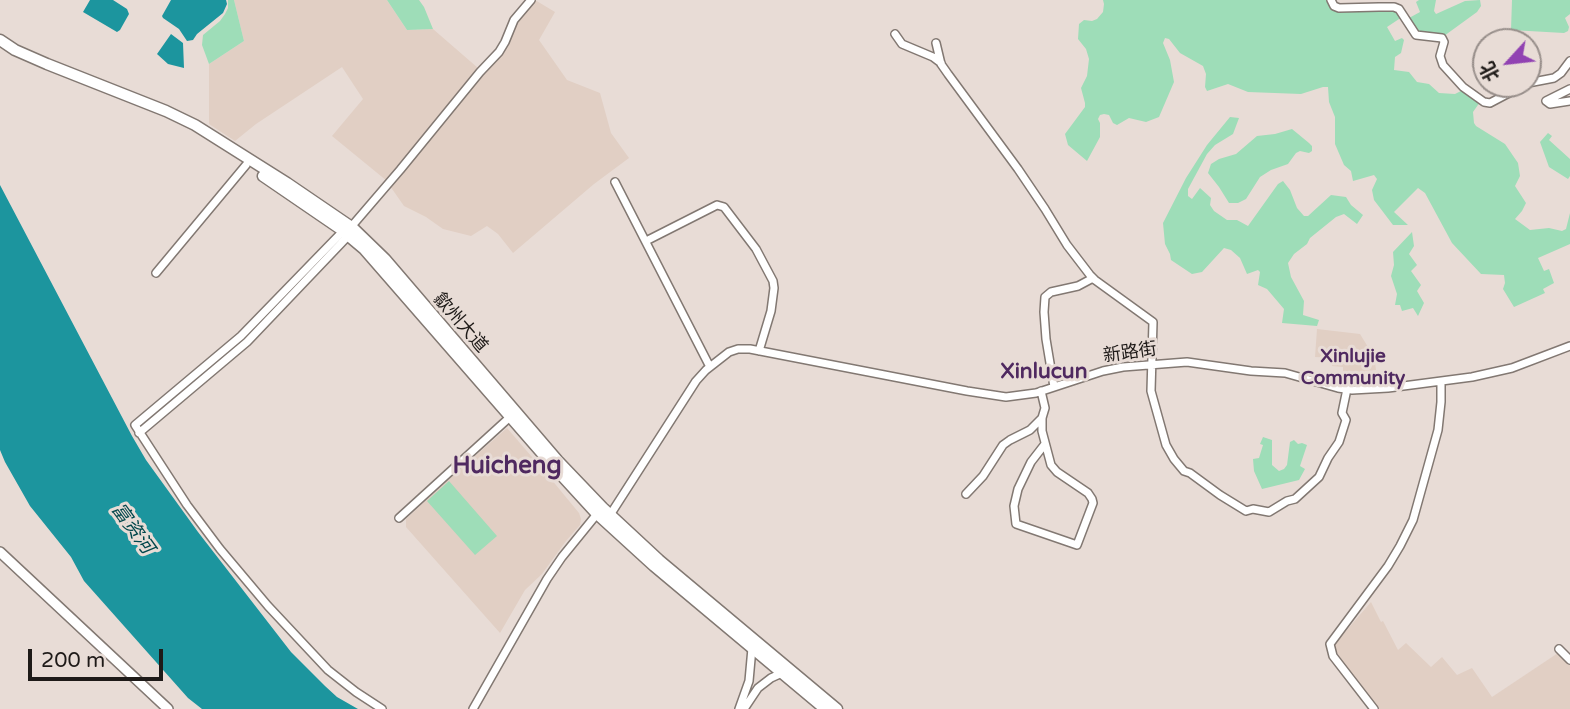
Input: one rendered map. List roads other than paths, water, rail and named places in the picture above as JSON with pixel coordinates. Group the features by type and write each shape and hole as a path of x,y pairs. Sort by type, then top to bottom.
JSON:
{"highway":[{"name":"歙州大道","path":"0,40 47,64 195,125 287,183 349,230 385,259 558,461 610,515 659,560 837,709"},
{"name":"歙州大道","path":"0,47 45,69 180,124 349,230 597,514 645,558 825,709"}],"main road":[{"path":"0,552 168,709"},
{"path":"0,559 160,709"}],"street":[{"path":"139,433 247,342 349,230 499,52 514,20 531,0"},
{"path":"1331,0 1337,8 1399,9 1415,34 1442,38 1444,42 1440,56 1443,65 1472,94"},
{"path":"895,34 902,44 933,57 941,64 1093,278 1153,322 1151,391 1166,445 1184,471 1247,511 1271,511 1298,497 1320,477 1339,442 1346,420 1342,413 1347,389"},
{"path":"936,43 941,64"},
{"path":"1542,80 1554,78 1570,61"},
{"path":"1570,89 1546,100 1550,104 1570,101"},
{"path":"1477,98 1484,103 1490,103 1499,98"},
{"path":"156,274 246,165"},
{"path":"615,182 710,367"},
{"path":"646,241 717,205 724,207 756,249 773,281 771,311 760,351"},
{"path":"349,230 241,336 135,425 187,505 268,607 335,676 382,709"},
{"path":"1054,387 1046,339 1045,297 1051,292 1078,286 1093,278"},
{"name":"新路街","path":"610,515 696,381 734,350 746,348 967,391 1012,397 1112,369 1187,362 1284,373 1325,386 1347,389 1388,388 1441,382 1512,368 1570,346"},
{"path":"1374,709 1333,656 1330,644 1388,566 1413,520 1437,430 1441,382"},
{"path":"1041,391 1045,408 1042,431 1045,444 1048,457 1055,470 1088,493 1093,503 1077,545 1016,524 1014,506 1017,493 1031,462 1045,444"},
{"path":"399,518 510,417"},
{"path":"966,494 983,476 1003,445 1030,430 1042,418"},
{"path":"473,709 547,579 597,514"},
{"path":"741,709 749,681 752,648"},
{"path":"1559,649 1570,660"},
{"path":"741,709 758,688 782,673"}],"water":[{"path":"90,0 113,0 127,9 129,14 120,30 117,32 83,12"},
{"path":"171,0 226,0 227,4 223,13 193,40 187,41 179,29 162,16"},
{"path":"171,34 183,43 184,68 168,64 157,54"},
{"name":"富资河","path":"0,185 146,460 291,652 337,697 358,709 202,709 188,698 84,581 71,557 30,506 0,450"}],"district":[{"name":"Xinlujie Community","path":"1353,368"},
{"name":"Xinlucun","path":"1044,372"},
{"name":"Huicheng","path":"507,467"}]}
